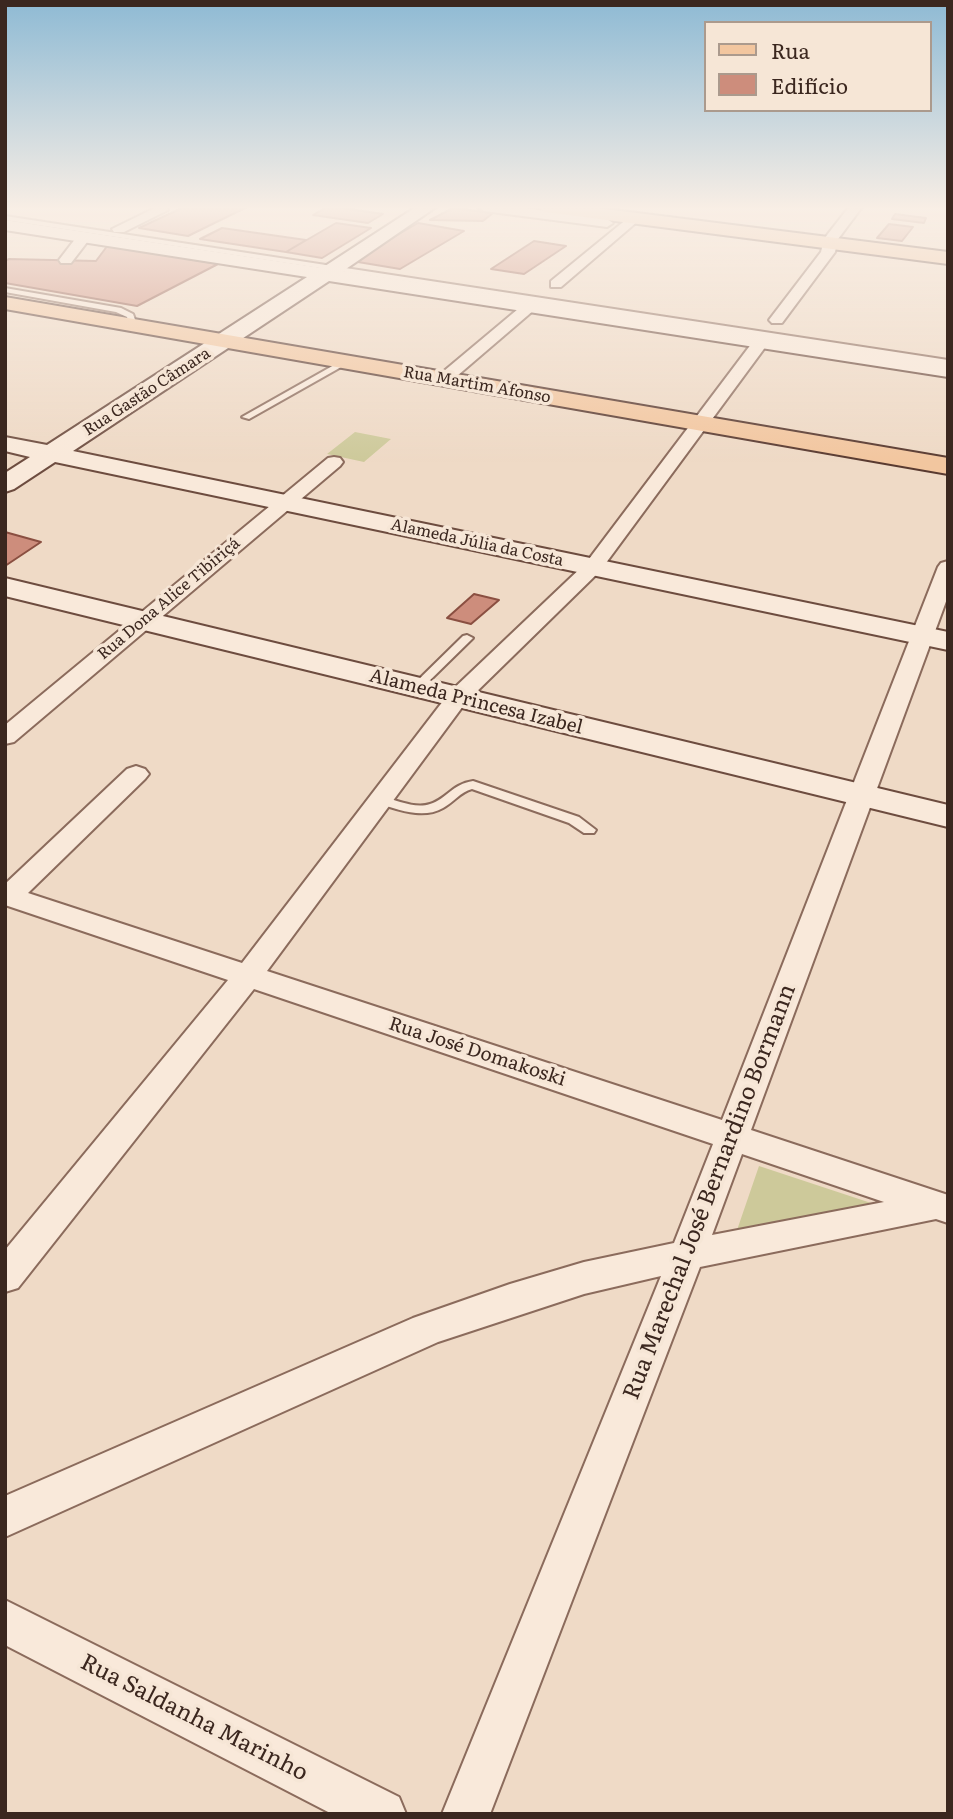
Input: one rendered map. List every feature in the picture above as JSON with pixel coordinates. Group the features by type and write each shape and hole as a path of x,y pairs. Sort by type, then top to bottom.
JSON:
{"main road":[{"name":"Rua Martim Afonso","path":"7,295 133,326 948,466"}],"street":[{"name":"Rua Gastão Câmara","path":"5,484 299,292"},
{"path":"450,292 530,307 948,370"},
{"path":"493,292 948,354"},
{"path":"777,320 798,292"},
{"path":"444,379 530,307"},
{"path":"5,1277 248,976 458,697 593,567 761,342"},
{"name":"Alameda Júlia da Costa","path":"5,444 935,638"},
{"name":"Rua Dona Alice Tibiriçá","path":"5,737 334,462"},
{"name":"Rua Marechal José Bernardino Bormann","path":"466,1814 733,1138 862,795 935,638 948,567"},
{"name":"Alameda Princesa Izabel","path":"5,587 948,816"},
{"path":"7,895 136,774"},
{"name":"Rua José Domakoski","path":"7,895 942,1207"},
{"path":"5,1517 426,1330 510,1300 572,1282 687,1255 942,1207"},
{"name":"Rua Saldanha Marinho","path":"5,1622 382,1814"}],"lane":[{"path":"479,292 948,362"},
{"path":"246,417 346,362"},
{"path":"417,687 467,638"},
{"path":"381,800 414,808 429,808 462,787 473,785 574,820 589,830"}],"shaded area":[{"path":"355,432 391,439 364,462 327,454"},
{"path":"759,1166 874,1204 736,1233"}],"building":[{"path":"56,292 164,292 137,306"},
{"path":"5,532 41,542 5,566"},
{"path":"474,594 499,600 471,624 447,618"}]}
